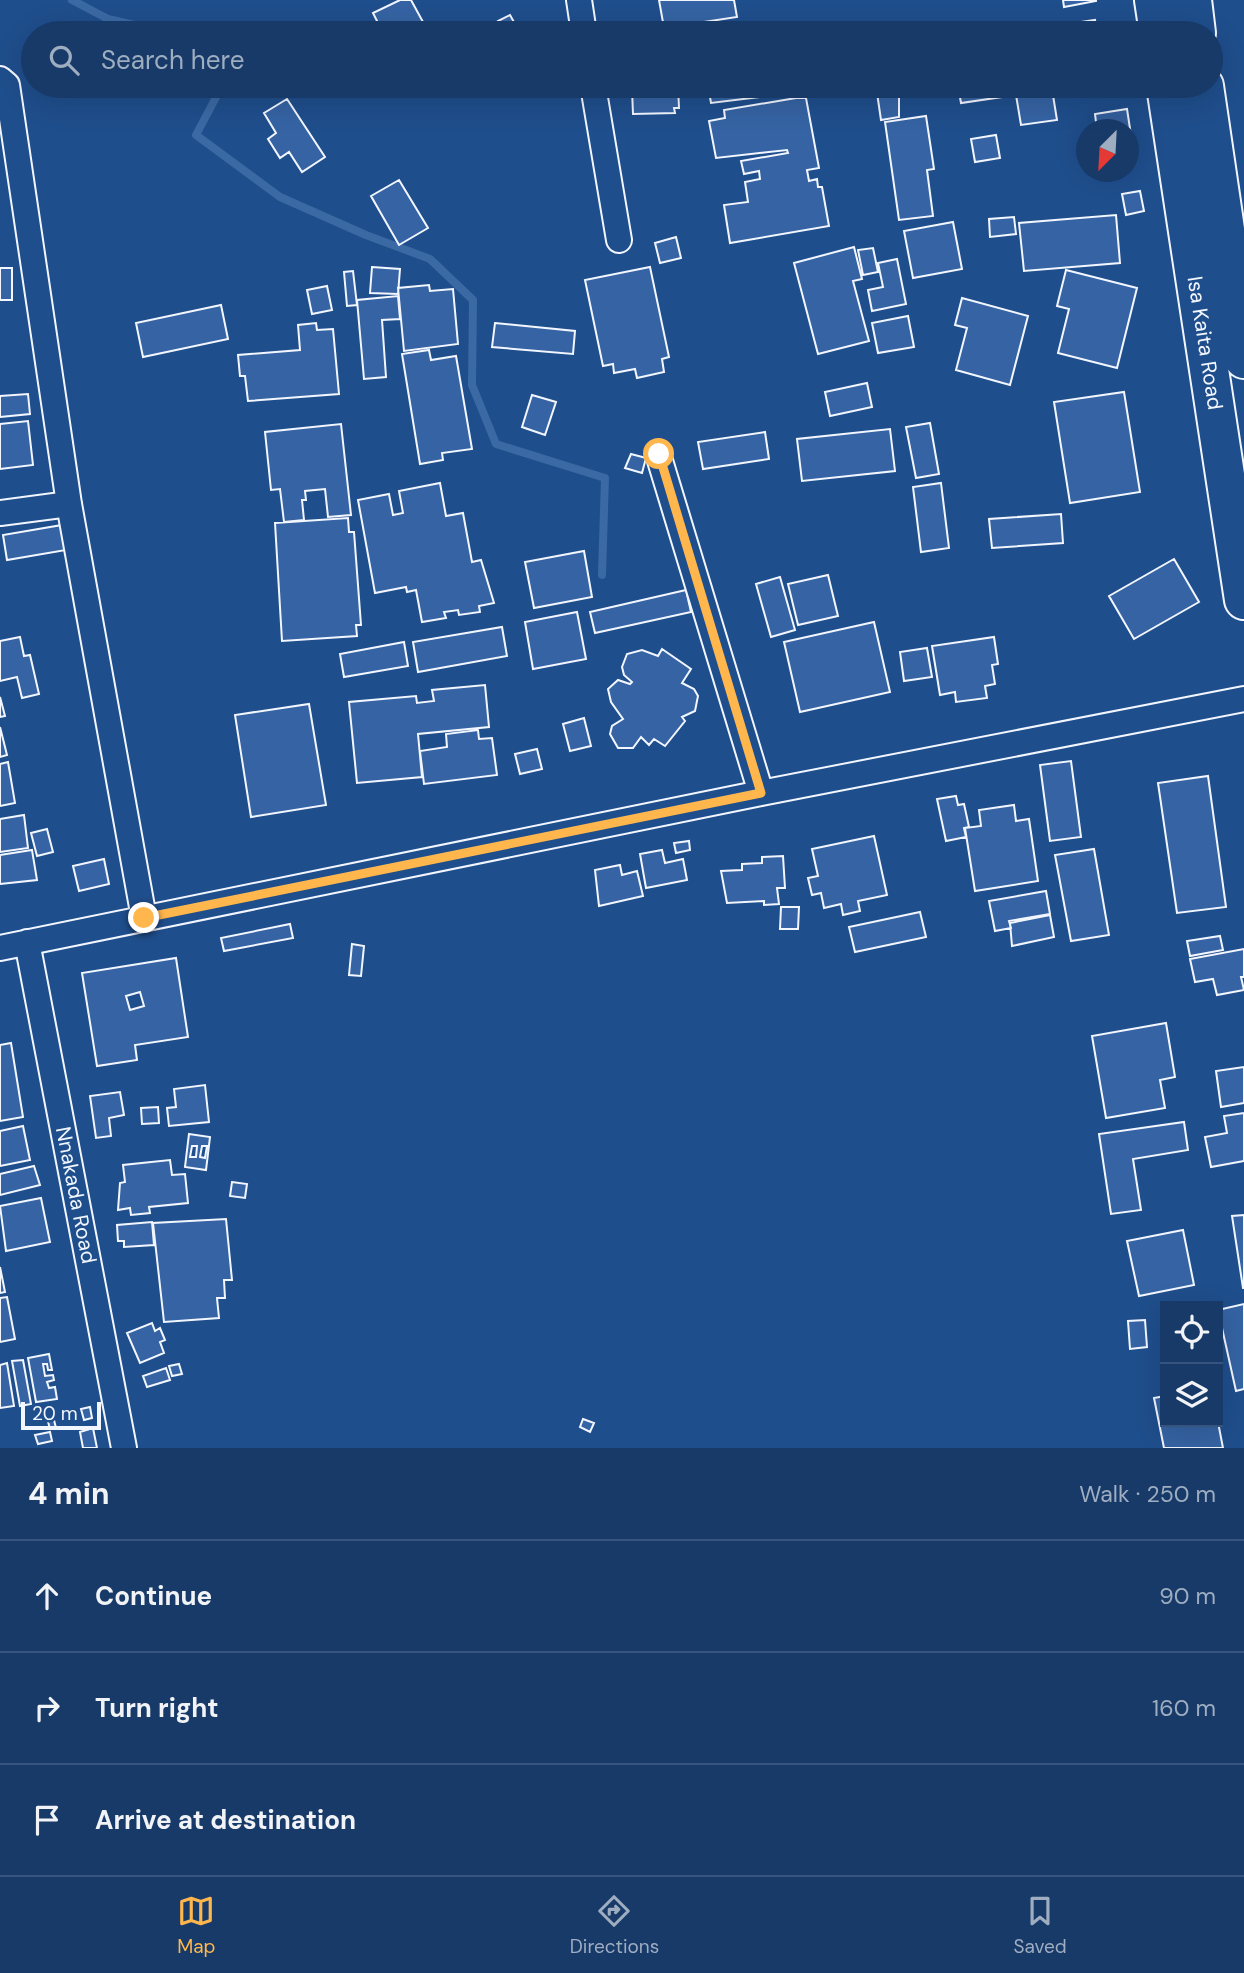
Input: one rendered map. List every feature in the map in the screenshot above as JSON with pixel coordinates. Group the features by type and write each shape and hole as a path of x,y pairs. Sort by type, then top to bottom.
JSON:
{"main road":[{"path":"1154,0 1157,21"},
{"path":"1192,0 1195,21"},
{"name":"Isa Kaita Road","path":"1169,98 1244,600"},
{"name":"Isa Kaita Road","path":"1206,98 1244,359"}],"street":[{"path":"579,0 582,21"},
{"path":"0,79 7,85 69,503 144,918"},
{"path":"595,98 619,240"},
{"path":"659,454 761,793"},
{"path":"0,513 69,503"},
{"path":"0,948 761,793 1244,699"},
{"name":"Nnakada Road","path":"27,942 124,1448"}],"building":[{"path":"400,0 411,0 422,21 377,21 373,13"},
{"path":"659,0 734,0 737,17 710,21 663,21"},
{"path":"1063,0 1096,0 1096,1 1064,7"},
{"path":"510,15 513,21 498,21"},
{"path":"632,98 679,98 679,108 674,108 675,113 633,114"},
{"path":"710,98 752,98 711,103"},
{"path":"806,98 819,168 807,170 809,181 817,179 818,187 822,187 829,226 730,243 724,205 748,202 745,182 760,179 759,171 744,174 741,161 788,153 787,150 716,158 709,121 725,118 724,110"},
{"path":"878,98 899,98 899,117 881,120"},
{"path":"960,98 995,98 961,103"},
{"path":"1016,98 1053,98 1057,120 1021,125"},
{"path":"287,99 325,157 302,172 289,152 280,158 268,139 276,133 264,113"},
{"path":"1127,109 1129,119 1096,119 1095,114"},
{"path":"926,116 934,169 927,170 933,216 899,220 885,122"},
{"path":"996,135 1000,158 975,162 971,139"},
{"path":"399,180 428,228 399,245 371,196"},
{"path":"1140,191 1144,211 1126,215 1122,194"},
{"path":"1116,215 1120,263 1024,271 1019,223"},
{"path":"1014,217 1016,234 990,237 989,219"},
{"path":"953,222 962,269 913,278 904,231"},
{"path":"676,237 681,258 660,263 655,243"},
{"path":"854,247 862,279 853,281 869,341 818,354 794,263"},
{"path":"873,248 878,272 863,275 858,250"},
{"path":"897,259 906,304 872,311 868,290 883,287 878,263"},
{"path":"372,267 400,269 398,294 370,293"},
{"path":"650,267 669,357 662,359 664,372 637,378 635,369 614,373 613,364 603,366 585,280"},
{"path":"0,268 12,268 12,300 0,300"},
{"path":"1066,270 1137,288 1117,368 1058,353 1069,309 1057,306"},
{"path":"353,271 357,305 347,306 344,272"},
{"path":"429,285 430,291 453,289 458,344 404,351 398,288"},
{"path":"327,286 332,310 312,314 307,290"},
{"path":"398,296 400,319 382,320 386,377 364,379 357,300"},
{"path":"962,298 1028,316 1010,385 956,370 967,328 955,325"},
{"path":"221,305 228,339 143,357 136,323"},
{"path":"908,316 914,347 878,353 872,323"},
{"path":"316,323 317,330 333,329 339,394 248,401 245,376 240,376 238,355 300,350 298,325"},
{"path":"495,323 575,331 573,354 492,347"},
{"path":"429,350 431,360 456,356 472,449 442,453 443,460 420,464 402,354"},
{"path":"867,383 872,407 830,416 825,392"},
{"path":"1124,392 1140,492 1070,503 1054,402"},
{"path":"28,394 30,414 0,417 0,396"},
{"path":"532,395 556,402 545,435 522,427"},
{"path":"28,421 33,465 0,469 0,424"},
{"path":"930,423 939,474 916,478 906,427"},
{"path":"341,424 351,515 328,517 325,489 305,491 306,500 302,500 304,520 284,522 280,489 271,490 265,432"},
{"path":"890,429 895,471 802,481 797,439"},
{"path":"765,432 769,459 703,469 698,442"},
{"path":"631,454 646,458 642,473 625,468"},
{"path":"440,483 446,516 463,513 472,562 481,560 494,603 479,606 480,612 459,615 458,610 444,612 446,618 422,622 416,590 407,592 406,587 375,593 358,500 389,494 393,515 403,513 399,491"},
{"path":"941,483 949,548 921,552 913,487"},
{"path":"1061,514 1063,543 992,548 989,519"},
{"path":"348,518 349,532 354,532 361,625 356,625 357,636 282,641 275,523"},
{"path":"62,525 66,550 7,560 3,535"},
{"path":"584,551 592,597 534,608 525,562"},
{"path":"1174,559 1199,602 1134,639 1109,596"},
{"path":"828,575 838,616 798,625 788,584"},
{"path":"780,577 795,630 771,637 756,584"},
{"path":"686,590 691,612 595,633 590,612"},
{"path":"577,612 586,659 533,669 525,622"},
{"path":"874,622 890,692 800,712 784,642"},
{"path":"502,627 507,656 418,672 413,642"},
{"path":"20,637 24,656 30,655 39,694 22,698 17,677 0,681 0,641"},
{"path":"994,637 998,664 992,665 995,684 985,686 987,698 956,702 955,692 940,695 932,646"},
{"path":"404,642 408,666 344,677 340,654"},
{"path":"927,648 932,677 904,681 900,652"},
{"path":"662,649 691,669 682,683 694,689 698,696 695,711 682,717 685,721 665,746 654,739 649,745 641,737 633,748 618,748 610,734 612,726 623,719 611,702 608,689 618,680 630,684 632,682 624,675 622,667 627,654 642,650 658,656"},
{"path":"485,685 489,727 418,734 422,777 357,783 349,702 416,696 417,703 434,701 432,690"},
{"path":"0,697 5,716 0,717"},
{"path":"309,704 326,805 251,817 235,715"},
{"path":"584,718 591,746 570,751 563,724"},
{"path":"0,727 7,755 0,757"},
{"path":"478,730 479,739 492,738 497,775 424,784 420,751 447,747 446,734"},
{"path":"537,749 542,769 520,774 515,754"},
{"path":"1071,761 1081,837 1050,841 1040,765"},
{"path":"8,762 15,803 0,806 0,764"},
{"path":"1208,776 1226,907 1177,913 1158,783"},
{"path":"956,796 958,805 964,804 969,827 964,828 966,837 946,841 937,799"},
{"path":"1014,805 1016,821 1029,819 1038,881 975,891 965,828 981,826 979,810"},
{"path":"24,815 28,848 0,852 0,819"},
{"path":"47,829 53,852 37,856 31,833"},
{"path":"874,836 887,895 858,901 860,911 843,915 841,904 824,908 821,893 812,895 808,878 818,876 812,849"},
{"path":"689,841 690,850 676,853 674,843"},
{"path":"1094,849 1109,935 1071,941 1055,855"},
{"path":"32,850 37,880 0,884 0,855"},
{"path":"662,850 665,863 683,859 687,880 646,888 640,854"},
{"path":"783,856 785,888 777,888 779,904 764,905 764,901 727,903 721,871 742,870 742,864 762,863 762,857"},
{"path":"104,859 109,884 79,891 73,866"},
{"path":"620,865 622,875 637,871 643,896 599,906 595,870"},
{"path":"1046,891 1050,914 1009,921 1011,928 995,931 989,901"},
{"path":"781,907 799,907 798,929 780,929"},
{"path":"920,912 926,937 855,952 849,927"},
{"path":"1050,915 1054,937 1012,946 1010,923"},
{"path":"290,924 293,938 224,951 221,938"},
{"path":"1220,936 1223,950 1190,956 1187,941"},
{"path":"352,944 364,946 361,976 349,975"},
{"path":"1244,949 1244,977 1241,977 1244,990 1217,995 1213,979 1195,982 1190,959"},
{"path":"176,958 188,1037 135,1045 137,1060 97,1066 82,973","holes":["140,992 144,1006 130,1010 126,996"]},
{"path":"1166,1023 1175,1077 1160,1080 1165,1108 1106,1118 1092,1036"},
{"path":"11,1043 23,1117 0,1121 0,1045"},
{"path":"1244,1067 1244,1103 1221,1107 1216,1071"},
{"path":"205,1085 209,1122 169,1126 167,1108 176,1107 174,1089"},
{"path":"120,1092 124,1115 109,1118 111,1136 96,1138 90,1096"},
{"path":"158,1107 159,1123 142,1124 141,1108"},
{"path":"1244,1113 1244,1161 1211,1167 1205,1137 1227,1133 1224,1116"},
{"path":"1184,1122 1188,1150 1133,1159 1141,1210 1111,1214 1099,1134"},
{"path":"23,1126 30,1160 0,1166 0,1131"},
{"path":"189,1134 210,1137 206,1170 185,1167","holes":["192,1146 197,1146 196,1157 190,1157","202,1146 207,1146 205,1158 200,1157"]},
{"path":"170,1160 172,1175 185,1174 188,1203 149,1207 150,1213 131,1215 130,1208 118,1210 120,1183 125,1182 123,1165"},
{"path":"34,1166 40,1185 0,1195 0,1174"},
{"path":"232,1182 247,1184 245,1198 230,1196"},
{"path":"41,1198 50,1242 6,1251 0,1206"},
{"path":"1244,1215 1244,1288 1243,1288 1232,1216"},
{"path":"226,1219 232,1280 224,1280 225,1298 217,1298 219,1318 164,1322 153,1223"},
{"path":"152,1222 154,1245 124,1247 124,1241 118,1241 117,1225"},
{"path":"1183,1230 1194,1285 1139,1296 1127,1241"},
{"path":"0,1267 5,1292 0,1293"},
{"path":"7,1297 15,1339 0,1342 0,1298"},
{"path":"1244,1304 1244,1389 1236,1391 1223,1332 1223,1309"},
{"path":"1145,1320 1147,1347 1130,1349 1128,1321"},
{"path":"152,1323 155,1331 160,1328 165,1340 160,1342 164,1353 140,1363 127,1333"},
{"path":"49,1354 52,1370 48,1370 47,1364 43,1364 45,1376 53,1375 54,1380 47,1382 49,1388 55,1387 57,1399 36,1402 28,1358"},
{"path":"23,1360 31,1404 20,1406 12,1361"},
{"path":"7,1363 14,1406 0,1408 0,1365"},
{"path":"179,1364 182,1374 172,1376 169,1366"},
{"path":"166,1368 170,1380 147,1387 143,1376"},
{"path":"1160,1397 1160,1427 1219,1427 1223,1448 1164,1448 1154,1398"},
{"path":"90,1407 92,1418 84,1420 81,1409"},
{"path":"53,1416 56,1428 50,1429 47,1418"},
{"path":"583,1419 594,1423 590,1432 580,1427"},
{"path":"93,1428 97,1448 83,1448 80,1432"},
{"path":"50,1432 52,1441 38,1444 35,1435"}],"waterway":[{"path":"72,0 117,21"},
{"path":"216,98 196,135 280,197 366,235 430,259 473,300 472,385 496,444 605,478 602,575"}],"route":[{"path":"144,918 761,793 659,454"}]}
